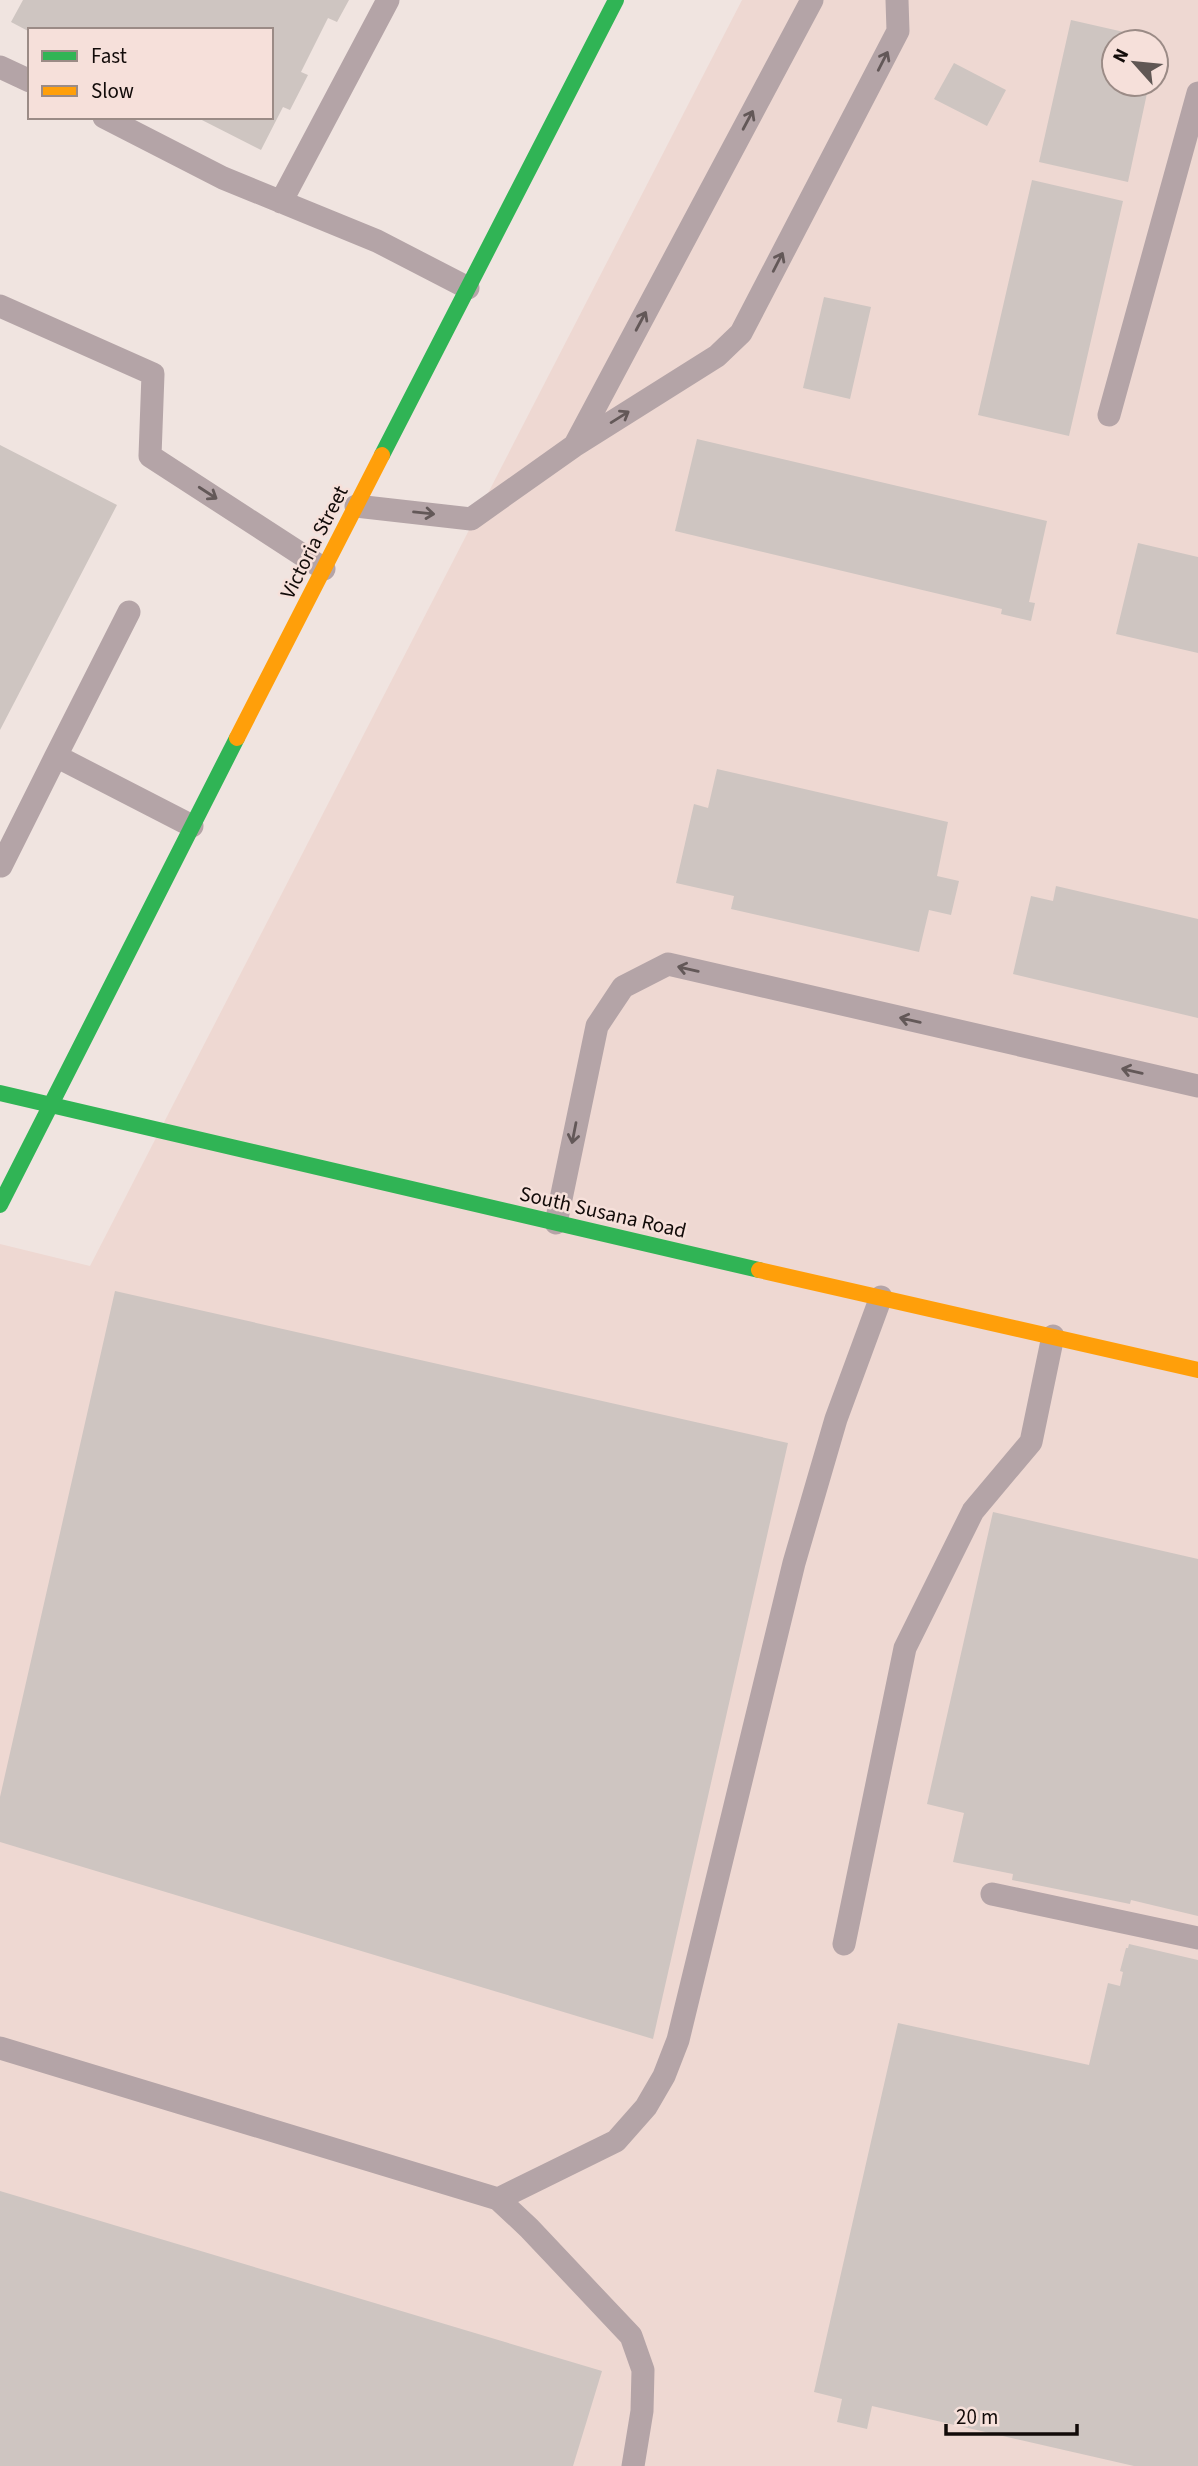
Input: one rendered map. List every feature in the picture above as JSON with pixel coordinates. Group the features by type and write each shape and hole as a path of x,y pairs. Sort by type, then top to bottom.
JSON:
{"street":[{"name":"Victoria Street","path":"0,1205 616,0"},
{"name":"South Susana Road","path":"0,1093 1198,1370"}],"lane":[{"path":"281,202 388,0"},
{"path":"574,446 812,0"},
{"path":"356,506 471,519 574,446 717,356 741,333 898,31 897,0"},
{"path":"0,67 28,80"},
{"path":"1109,415 1198,93"},
{"path":"108,119 223,178 377,241 468,288"},
{"path":"0,306 153,374 150,456 324,569"},
{"path":"1,866 130,612"},
{"path":"56,756 192,826"},
{"path":"556,1223 597,1026 623,987 668,964 1198,1086"},
{"path":"498,2199 616,2141 646,2107 664,2076 678,2040 794,1563 836,1419 881,1297"},
{"path":"844,1944 905,1648 973,1511 1031,1442 1053,1336"},
{"path":"992,1894 1198,1938"},
{"path":"0,2048 498,2199 631,2336 643,2370 642,2411 633,2466"}],"shaded area":[{"path":"742,0 1198,0 1198,2466 0,2466 0,1244 90,1266"}],"building":[{"path":"23,0 349,0 337,22 328,18 301,72 308,75 290,110 283,107 261,150 200,119 273,119 273,28 28,28 28,31 11,22"},
{"path":"1071,20 1106,28 1100,28 1100,98 1146,98 1128,182 1039,162"},
{"path":"954,63 1006,90 987,126 934,99"},
{"path":"1032,180 1123,201 1069,436 978,415"},
{"path":"824,297 871,307 850,399 803,388"},
{"path":"697,439 1047,521 1029,602 1035,603 1031,621 1001,614 1002,609 675,531"},
{"path":"0,445 117,505 0,730"},
{"path":"1138,543 1198,557 1198,653 1116,634"},
{"path":"717,769 948,822 937,876 959,881 951,915 929,910 919,952 731,909 734,896 676,883 694,804 708,808"},
{"path":"1056,886 1198,919 1198,1018 1013,974 1031,896 1053,901"},
{"path":"115,1291 788,1443 653,2039 0,1842 0,1797"},
{"path":"993,1512 1198,1559 1198,1916 1131,1900 1130,1904 1012,1880 1013,1874 953,1862 964,1813 927,1804"},
{"path":"1129,1944 1198,1960 1198,2466 1134,2466 872,2406 867,2429 837,2422 842,2399 814,2392 898,2023 1089,2065 1108,1983 1120,1986 1123,1972 1120,1971"},
{"path":"0,2191 602,2371 573,2466 0,2466"}],"traffic: fast":[{"path":"382,455 616,0"},
{"path":"0,1205 237,738"},
{"path":"0,1093 759,1270"}],"traffic: slow":[{"path":"237,738 382,455"},
{"path":"759,1270 1198,1370"}]}
